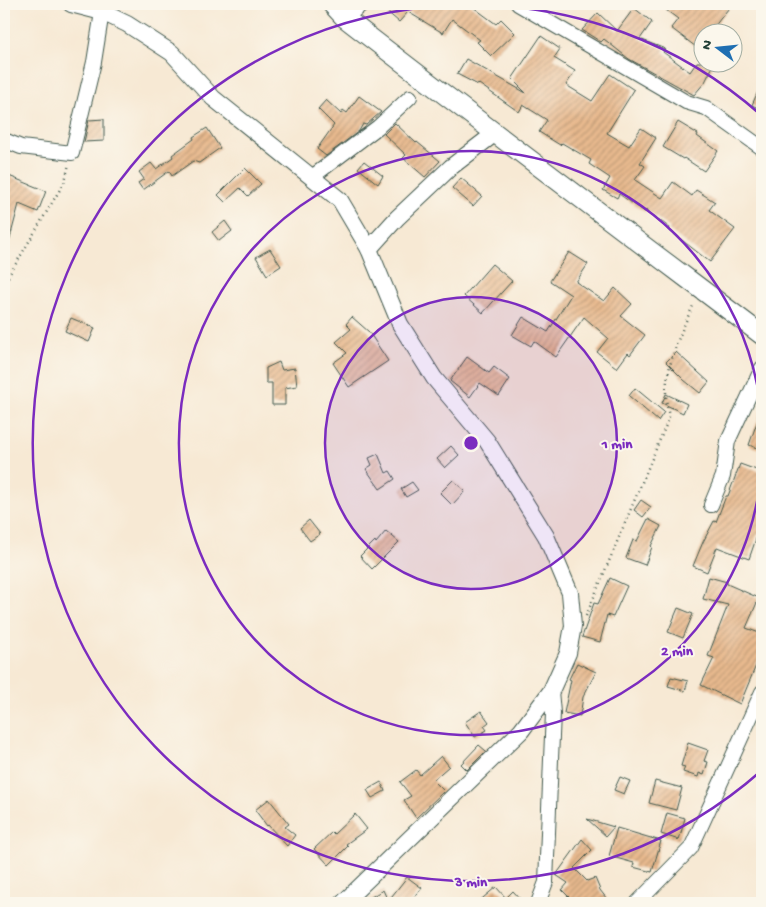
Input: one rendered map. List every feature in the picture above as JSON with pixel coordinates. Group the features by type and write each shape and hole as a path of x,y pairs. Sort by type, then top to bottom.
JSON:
{"main road":[{"path":"332,4 345,18 494,134 578,195 762,335"}],"street":[{"path":"72,4 103,8 172,53 212,98 340,200 369,249 400,324 434,378 487,441 546,536 570,593 573,626 568,653 551,691 521,731 343,903"},
{"path":"345,18 362,4"},
{"path":"518,4 686,102 706,108 762,148"},
{"path":"4,140 21,147 72,153 94,62 103,8"},
{"path":"312,176 378,128 410,96"},
{"path":"369,249 397,218 451,167 494,134"},
{"path":"711,505 723,476 728,441 762,368"},
{"path":"538,903 546,882 553,714 551,691"},
{"path":"638,903 691,848 762,692"}],"path":[{"path":"8,277 65,181 72,153"},
{"path":"585,619 669,418 666,394 671,362 686,321 702,289"}],"building":[{"path":"378,4 469,4 496,24 501,19 515,33 491,56 477,42 480,40 452,19 443,33 408,12 399,22"},
{"path":"671,4 732,4 718,22 694,22 694,45 671,28 678,19 666,10"},
{"path":"634,8 652,22 640,39 665,49 663,52 690,72 694,66 694,72 710,72 705,82 694,95 629,59 604,39 601,42 582,30 598,13 617,31"},
{"path":"541,36 560,49 554,58 575,71 566,85 592,101 610,74 634,90 607,133 629,146 641,128 656,138 640,163 645,166 635,180 662,198 673,182 692,196 696,190 715,202 709,210 735,229 710,262 646,210 645,212 619,194 617,198 603,190 610,178 589,164 591,160 539,132 547,120 523,105 519,112 479,84 457,74 466,59 526,93 512,79"},
{"path":"762,82 762,110 752,105"},
{"path":"359,96 381,112 366,125 363,124 359,131 326,156 317,149 334,125 318,109 326,100 341,114 343,110 347,113"},
{"path":"104,119 104,141 84,142 89,120"},
{"path":"678,122 698,134 697,136 718,151 704,171 663,147"},
{"path":"395,123 416,143 440,161 425,177 403,158 406,155 384,134"},
{"path":"207,128 220,148 199,163 193,161 172,176 169,171 143,190 138,183 144,179 139,172 151,163 156,169 194,139 193,137"},
{"path":"364,161 383,176 378,184 358,168"},
{"path":"245,168 261,184 248,196 240,188 225,202 218,195"},
{"path":"4,174 46,191 38,212 19,204 7,249 4,249"},
{"path":"461,178 482,196 473,206 452,188"},
{"path":"225,221 232,231 219,241 212,232"},
{"path":"270,249 281,266 267,275 256,257"},
{"path":"569,252 588,264 576,282 604,301 615,288 632,304 621,316 645,335 630,355 628,353 617,368 597,352 608,338 584,317 556,357 534,341 531,346 512,335 523,317 548,332 571,295 550,281"},
{"path":"492,264 512,281 483,313 464,296"},
{"path":"352,317 369,332 388,361 349,387 333,363 347,353 336,342 351,329 346,324"},
{"path":"71,318 95,328 89,342 65,331"},
{"path":"676,352 709,382 700,393 666,362"},
{"path":"467,357 489,373 494,367 510,379 499,396 480,383 470,397 450,381"},
{"path":"279,362 282,370 295,368 297,386 285,388 285,405 272,405 272,383 266,383 266,368"},
{"path":"635,388 664,412 658,421 629,396"},
{"path":"666,394 687,404 683,413 662,403"},
{"path":"762,411 762,450 749,445"},
{"path":"451,446 459,455 445,468 437,459"},
{"path":"378,454 386,473 390,471 395,479 380,489 366,469 372,465 369,458"},
{"path":"740,464 762,472 762,535 758,533 749,559 717,547 707,572 693,566 703,542 714,521 716,522 726,496 728,496"},
{"path":"453,480 465,491 452,505 440,493"},
{"path":"412,482 418,490 406,497 401,489"},
{"path":"641,500 651,507 643,517 634,510"},
{"path":"648,519 661,526 651,546 645,565 626,558 633,540 637,541"},
{"path":"309,520 320,534 310,541 300,528"},
{"path":"386,531 399,542 372,569 360,556 375,541 376,543"},
{"path":"709,577 727,582 727,584 759,598 746,628 762,634 762,651 740,704 701,685 714,658 708,656 728,605 703,599"},
{"path":"610,578 627,586 613,617 607,615 600,642 582,637 594,603 598,604"},
{"path":"678,608 693,614 683,638 668,632"},
{"path":"577,663 596,672 583,697 580,716 564,713 571,680 569,679"},
{"path":"671,677 688,681 685,691 668,686"},
{"path":"481,711 489,722 484,726 487,730 475,737 465,722"},
{"path":"688,743 708,750 704,761 708,762 704,775 699,773 698,777 683,772 685,767 681,766"},
{"path":"479,745 486,751 467,770 461,764"},
{"path":"441,756 449,766 433,780 444,791 416,818 404,800 411,796 400,782 416,770 420,775"},
{"path":"620,777 630,781 624,794 614,790"},
{"path":"655,781 682,788 676,810 649,803"},
{"path":"381,782 385,791 372,798 367,790"},
{"path":"269,799 289,824 285,827 295,835 287,846 267,826 255,810"},
{"path":"667,813 685,818 679,840 661,834"},
{"path":"355,814 367,829 346,844 348,846 329,865 314,849 332,832 334,834"},
{"path":"587,819 614,827 606,836"},
{"path":"617,828 661,841 652,872 633,867 634,863 609,856"},
{"path":"582,839 592,850 574,868 587,881 595,878 600,890 610,903 575,903 562,890 568,883 556,875"},
{"path":"407,877 422,888 410,903 361,903 383,890 388,901"},
{"path":"496,887 506,898 513,891 524,903 477,903"}]}
